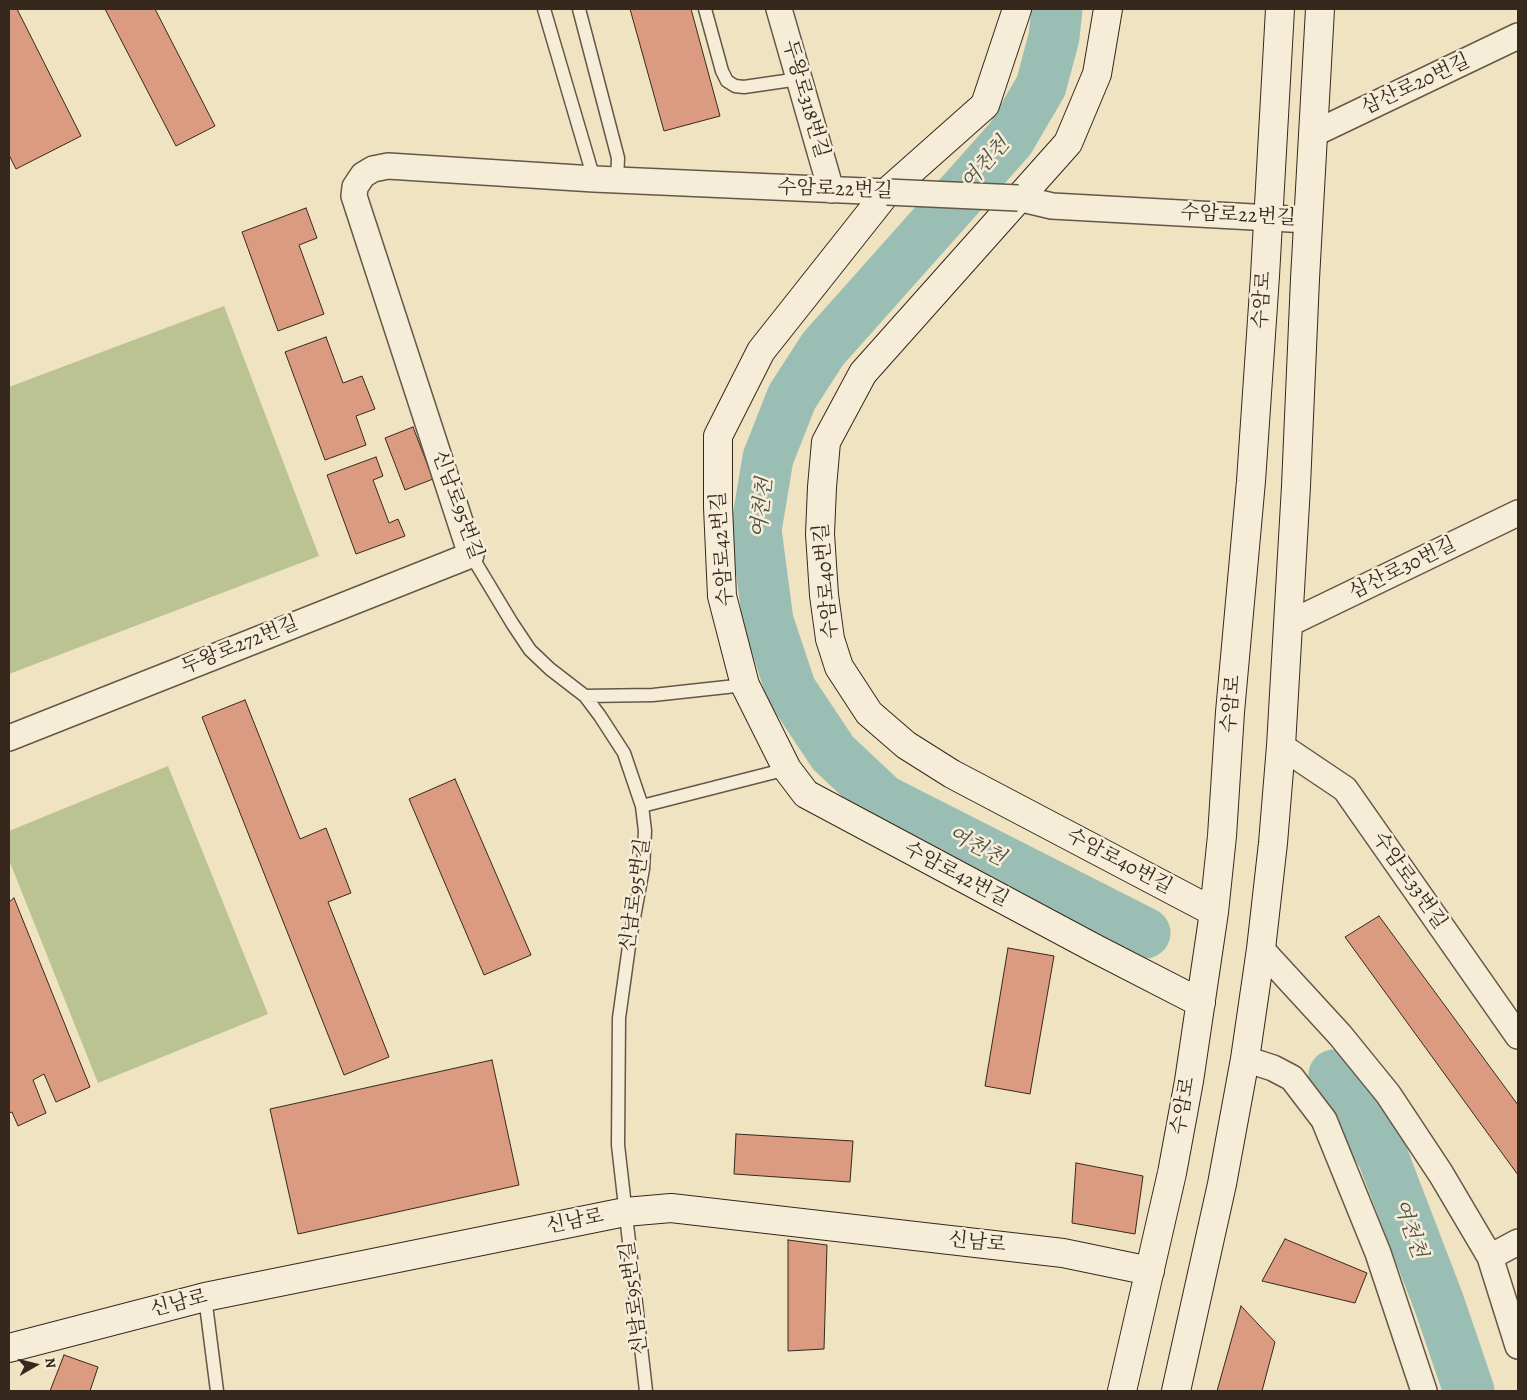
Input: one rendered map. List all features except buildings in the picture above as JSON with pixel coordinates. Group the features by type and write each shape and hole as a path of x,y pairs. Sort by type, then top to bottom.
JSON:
{"street":[{"name":"두왕로318번길","path":"779,9 831,190"},
{"name":"수암로42번길","path":"1017,9 984,105 887,192 760,351 718,436 718,506 722,596 746,686 787,769 806,794 1201,1003"},
{"name":"수암로40번길","path":"1108,9 1097,74 1068,143 863,373 826,442 820,534 824,595 830,640 839,667 869,713 906,745 952,774 1214,912"},
{"name":"수암로","path":"1122,1391 1179,1136 1214,912 1251,481 1280,9"},
{"name":"수암로","path":"1176,1391 1222,1184 1245,1059 1261,949 1273,843 1288,624 1320,9"},
{"name":"삼산로20번길","path":"1313,134 1518,36"},
{"name":"수암로22번길","path":"363,176 373,169 388,166 606,180 1018,198 1052,206 1308,220"},
{"name":"신남로95번길","path":"363,176 355,187 354,196 471,555"},
{"name":"삼산로30번길","path":"1288,624 1518,514"},
{"name":"두왕로272번길","path":"9,738 471,555"},
{"name":"수암로33번길","path":"1281,746 1345,789 1518,1036"},
{"path":"1261,949 1340,1035 1388,1094 1441,1174 1490,1257 1518,1346"},
{"path":"1245,1059 1273,1068 1292,1078 1324,1120 1378,1253 1424,1391"},
{"name":"신남로","path":"9,1348 205,1297 625,1212 671,1208 1063,1252 1150,1271"},
{"path":"1490,1257 1518,1242"}],"lane":[{"path":"544,9 606,180"},
{"path":"579,9 618,158 606,180"},
{"path":"705,9 722,71 727,80 735,86 744,87 799,79"},
{"name":"신남로95번길","path":"471,555 530,650 584,696 600,716 624,752 642,806 645,831 643,869 630,939 619,1018 618,1145 646,1391"},
{"path":"584,696 653,695 746,686"},
{"path":"642,806 787,769"},
{"path":"205,1297 217,1391"}],"green space":[{"path":"224,306 319,556 9,674 9,387"},
{"path":"168,766 268,1014 98,1083 9,860 9,831"}],"waterway":[{"name":"여천천","path":"1057,9 1054,37 1041,86 1010,139 823,349 792,397 768,458 756,530 768,621 791,690 833,753 883,800 1145,933"},
{"name":"여천천","path":"1334,1075 1383,1157 1439,1303 1469,1391"}]}
